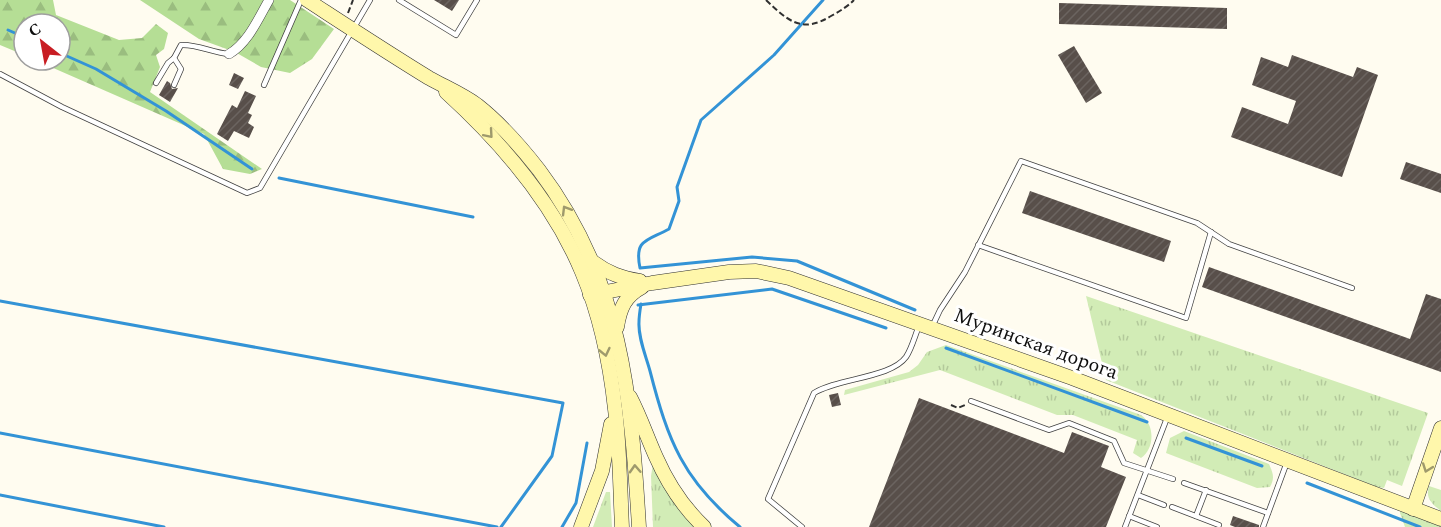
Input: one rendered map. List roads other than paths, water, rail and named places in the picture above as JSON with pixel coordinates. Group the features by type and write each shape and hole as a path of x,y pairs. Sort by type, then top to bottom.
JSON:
{"street":[{"path":"229,54 238,49 269,0"},
{"path":"307,0 478,106 519,146 560,199 593,262 616,335 634,449 639,527"},
{"path":"432,79 477,121 519,168 572,249 590,296 606,355 615,410 622,527"},
{"path":"593,262 623,278 652,283"},
{"name":"Муринская дорога","path":"590,296 604,291 729,272 756,271 789,278 926,325 1441,519"},
{"path":"616,335 620,311 626,299 635,291 652,283"},
{"path":"626,387 656,458 675,491 704,527"},
{"path":"581,527 602,471 615,410"},
{"path":"1413,508 1441,428"}],"lane":[{"path":"264,85 301,0"},
{"path":"0,74 62,107 247,193 260,188 370,0"},
{"path":"400,0 456,35 477,0"},
{"path":"156,83 181,45 195,44 219,53 229,54"},
{"path":"174,58 181,69 174,86"},
{"path":"802,527 768,499 814,393 885,370 897,365 907,356 926,325 940,310 965,272 1021,161 1197,223 1229,244 1352,288"},
{"path":"978,245 1186,318 1211,232"},
{"path":"971,401 1049,430 1069,423 1114,441 1124,463 1173,478"},
{"path":"1125,527 1168,415"},
{"path":"1263,527 1287,462"},
{"path":"1184,483 1268,513"},
{"path":"1196,516 1206,490"},
{"path":"1138,495 1164,504"},
{"path":"1172,507 1219,525"},
{"path":"1129,516 1158,527"}],"waterway":[{"path":"823,0 774,55 701,120 677,187 679,201 669,229 644,242 641,246 640,268 752,257 797,261 915,310"},
{"path":"8,30 12,32"},
{"path":"72,58 96,69 166,111 252,169"},
{"path":"279,178 473,217"},
{"path":"638,305 772,289 886,328"},
{"path":"0,301 563,403 552,456 501,527"},
{"path":"641,304 639,322 641,341 671,439 680,458 704,493 740,527"},
{"path":"946,348 1147,422"},
{"path":"0,433 497,527"},
{"path":"1186,438 1262,466"},
{"path":"562,527 576,503 587,443"},
{"path":"1307,483 1420,527"},
{"path":"0,495 164,527"}]}
